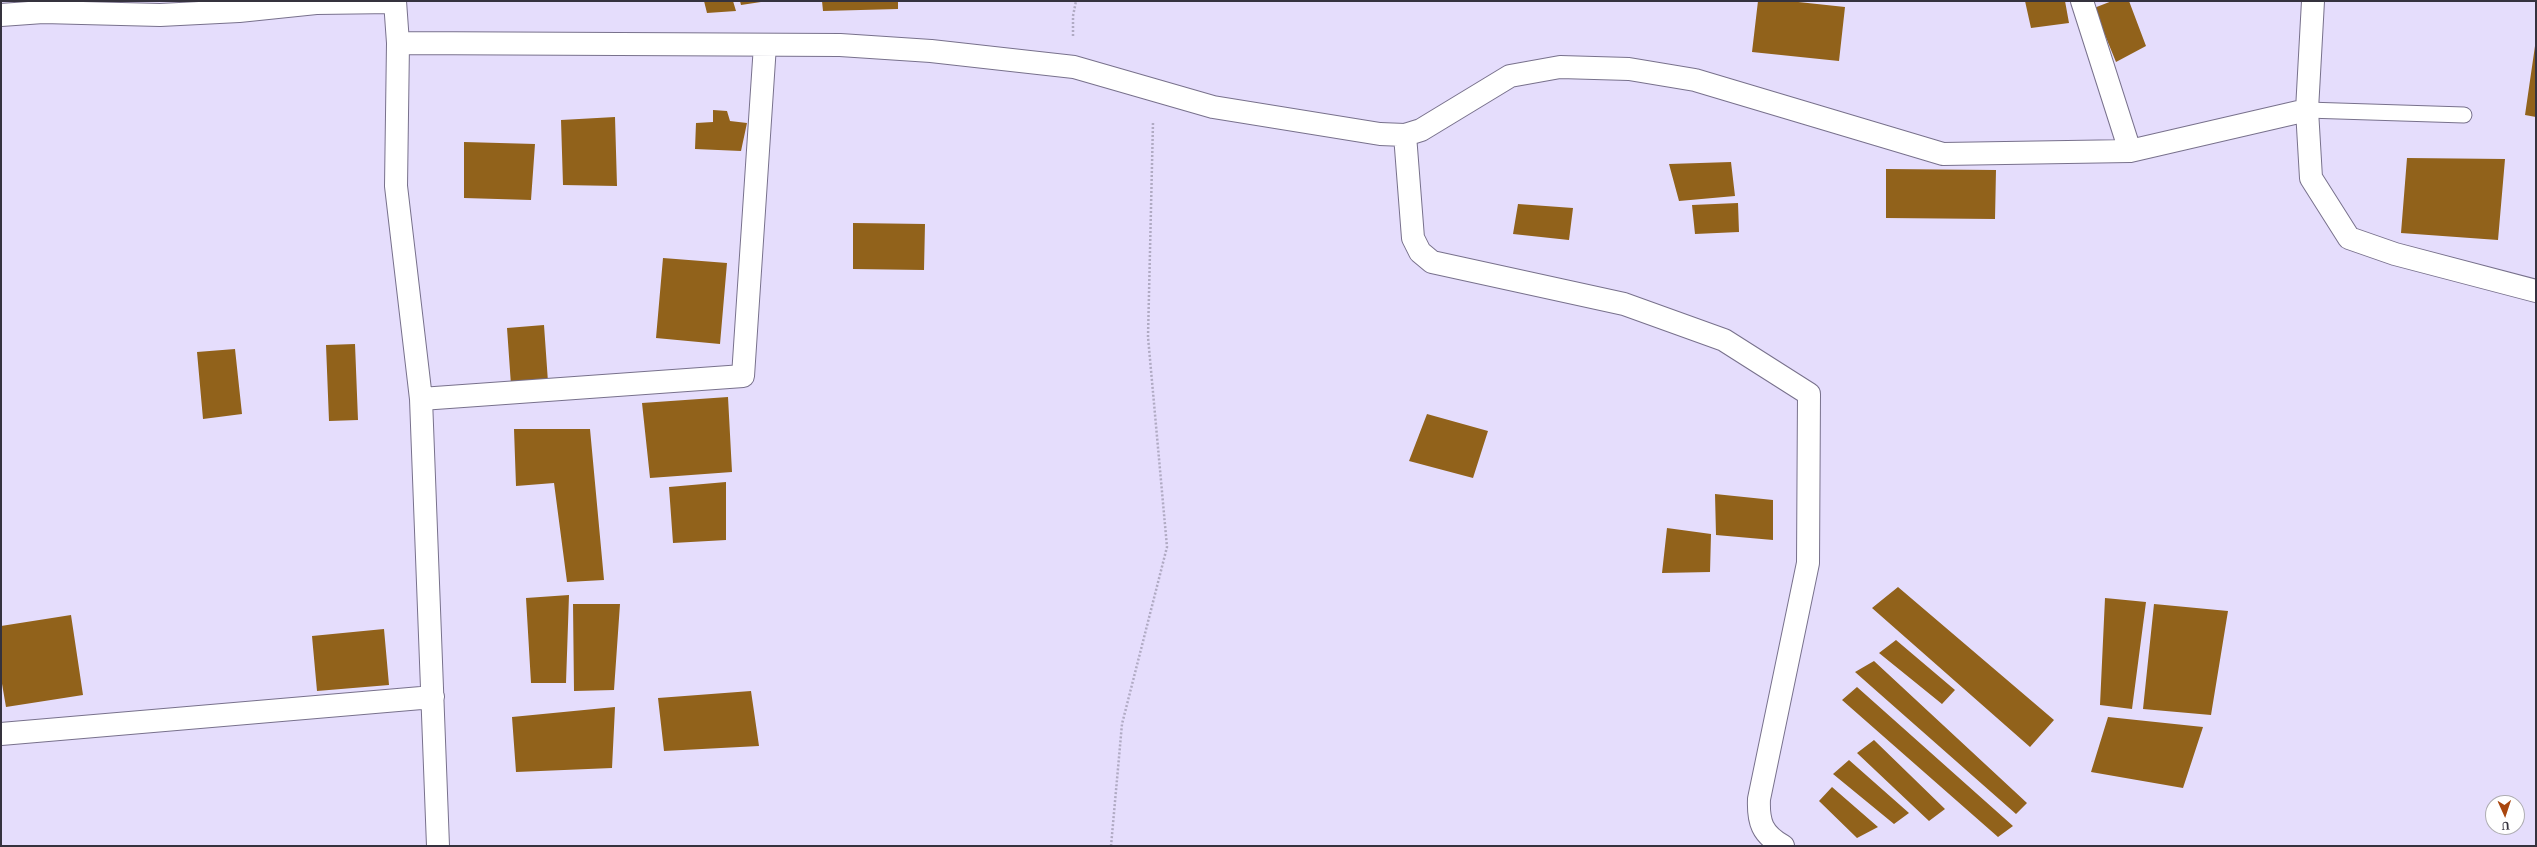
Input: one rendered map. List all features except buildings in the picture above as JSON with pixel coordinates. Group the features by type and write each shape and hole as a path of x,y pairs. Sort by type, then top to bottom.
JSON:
{"street":[{"path":"1,15 43,12 160,15 239,11 316,3 394,1 398,43 396,186 421,399 438,846"},
{"path":"2082,1 2130,150"},
{"path":"2313,1 2307,110 2311,178 2349,238 2395,254 2536,291"},
{"path":"398,43 765,44 840,45 930,50 1074,67 1213,107 1380,134 1405,136 1421,130 1510,76 1560,67 1629,69 1695,80 1943,154 2130,150 2307,110"},
{"path":"421,399 743,376 765,44"},
{"path":"1405,136 1413,238 1420,252 1432,262 1624,304 1724,340 1809,394 1808,563 1759,799 1758,817 1769,837 1782,846"},
{"path":"1,734 433,697"}],"lane":[{"path":"2307,110 2464,115"}],"path":[{"path":"1111,846 1122,724 1167,547 1148,337 1153,90"}]}
